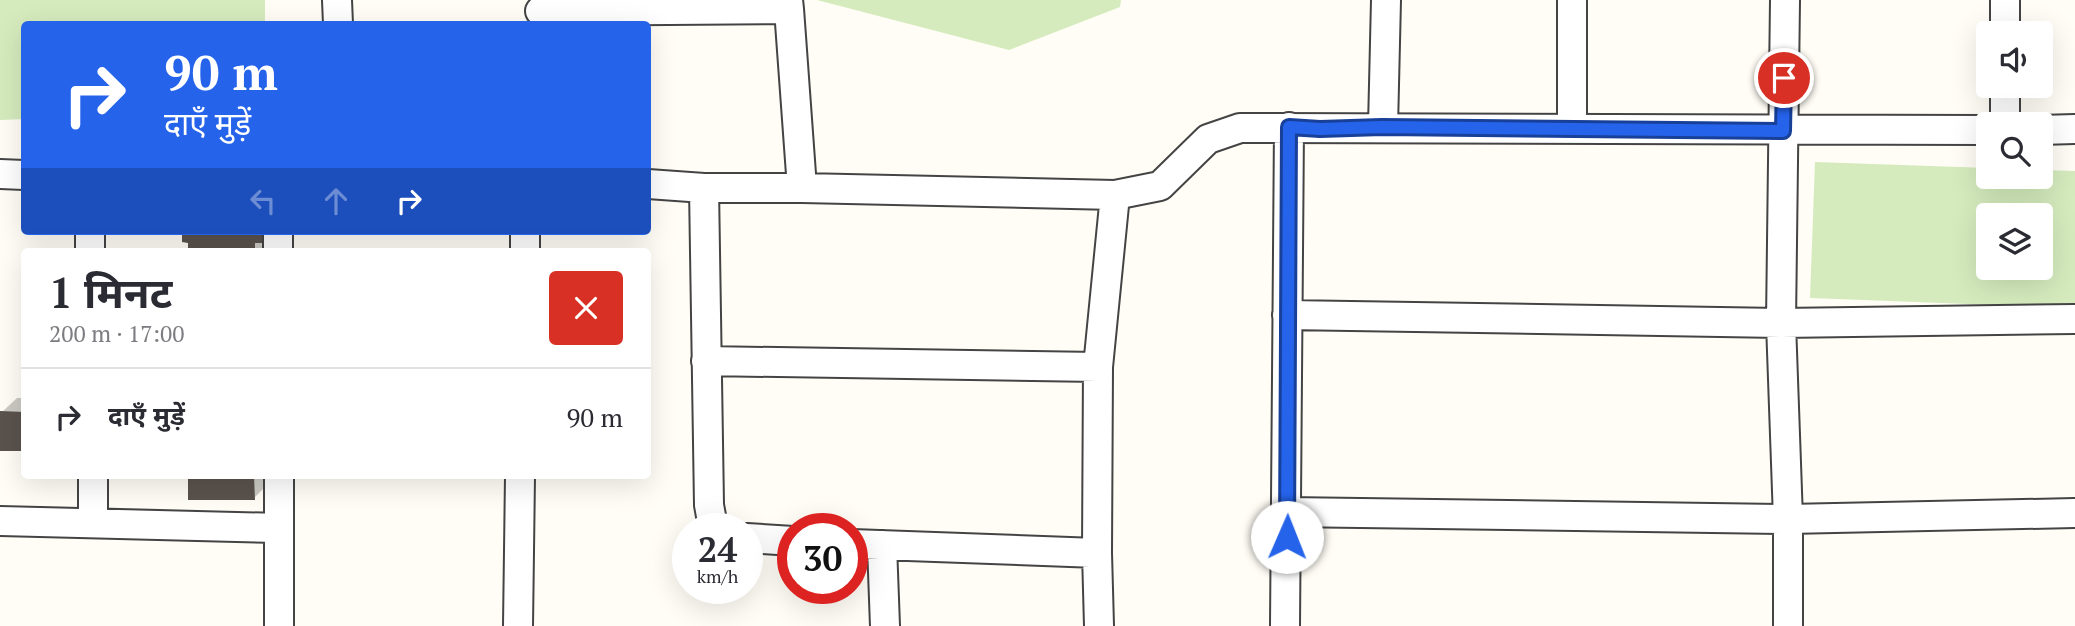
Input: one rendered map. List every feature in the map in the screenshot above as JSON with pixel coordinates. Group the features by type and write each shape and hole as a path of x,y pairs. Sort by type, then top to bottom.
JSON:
{"street":[{"path":"337,0 338,21"},
{"path":"1382,127 1387,0"},
{"path":"1572,0 1573,129"},
{"path":"1785,0 1781,323 1788,519 1788,626"},
{"path":"2005,0 2005,21"},
{"path":"540,12 788,4 802,188"},
{"path":"1285,626 1289,127"},
{"path":"651,184 704,188 1115,195 1160,186 1208,139 1240,128 1976,130"},
{"path":"2053,130 2075,130"},
{"path":"0,174 21,174"},
{"path":"704,188 710,513"},
{"path":"1099,626 1098,367 1115,195"},
{"path":"1287,316 1781,323 2075,319"},
{"path":"706,361 1098,367"},
{"path":"93,479 93,523"},
{"path":"279,479 279,626"},
{"path":"518,626 520,479"},
{"path":"1287,512 1788,519 2075,513"},
{"path":"0,521 279,528"},
{"path":"868,545 1097,553"},
{"path":"879,626 885,626 881,545"}],"green space":[{"path":"0,0 265,0 265,21 21,21 21,119 0,120"},
{"path":"817,0 1121,0 1120,7 1009,50"},
{"path":"1815,162 1976,168 1976,189 2053,189 2053,170 2075,171 2075,308 1810,298"}],"building":[{"path":"182,235 265,235 265,243 255,243 255,248 188,248 188,243 182,242"},
{"path":"0,411 21,412 21,451 0,451"},
{"path":"188,479 254,479 255,500 188,500"}],"route":[{"path":"1287,537 1289,127 1783,131 1784,78"}]}
